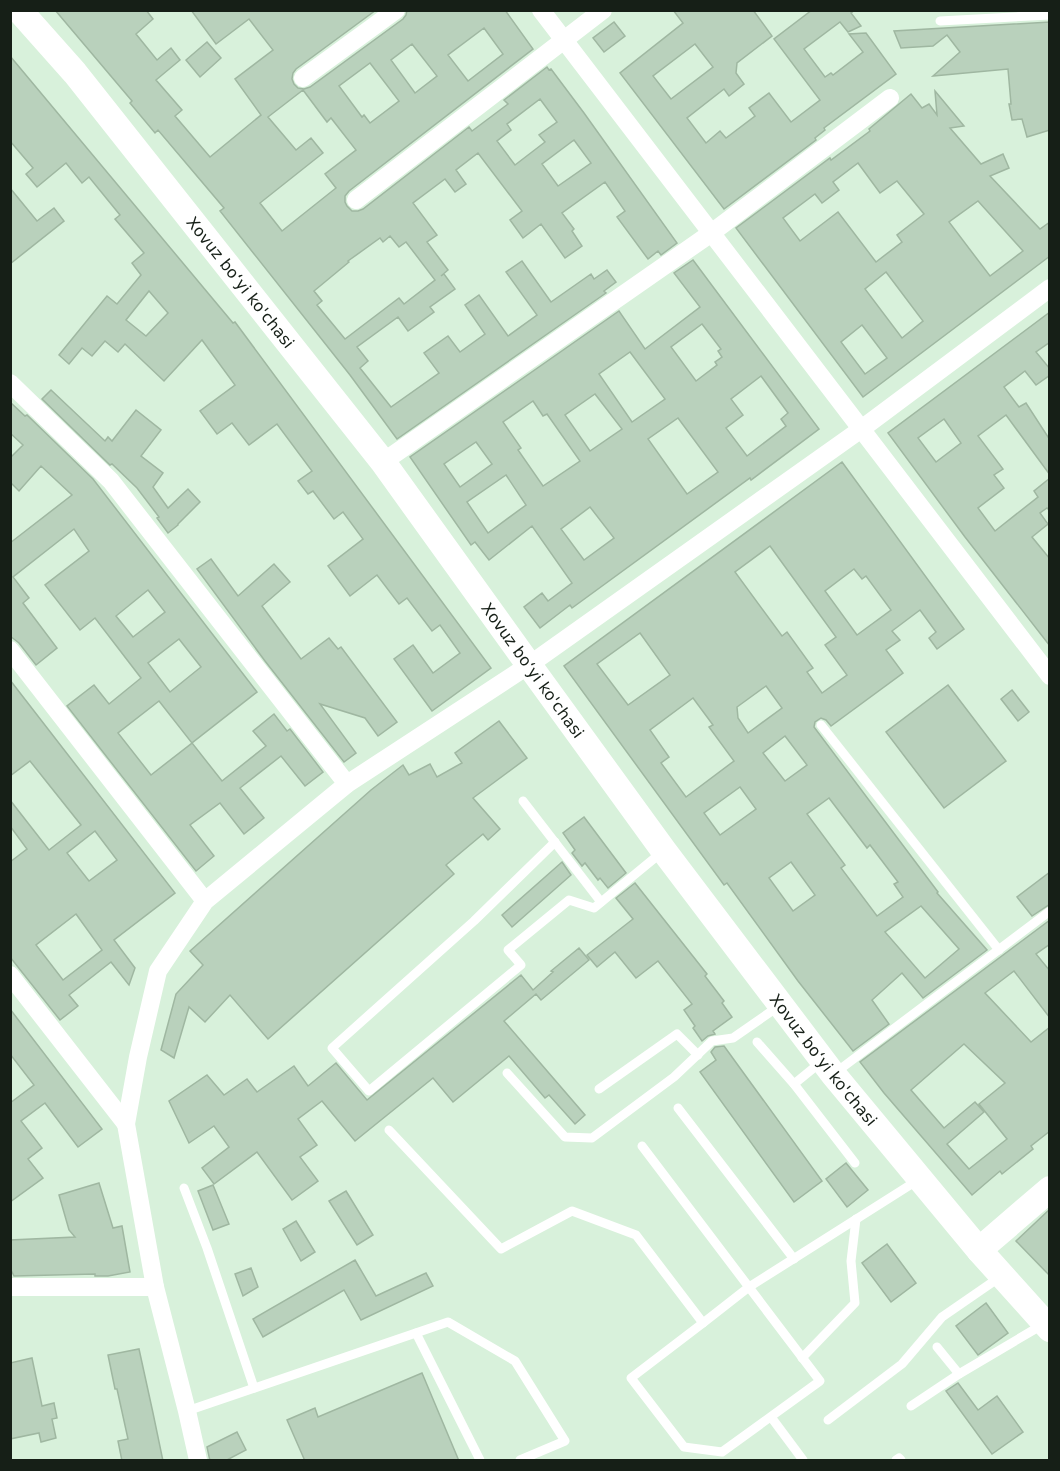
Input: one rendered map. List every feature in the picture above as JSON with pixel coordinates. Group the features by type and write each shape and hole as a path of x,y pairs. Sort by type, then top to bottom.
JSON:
{"main road":[{"name":"Xovuz bo‘yi ko'chasi","path":"19,10 75,73 383,462 664,851 828,1068 979,1250 1047,1327"},
{"path":"979,1250 1050,1189"}],"street":[{"path":"303,78 396,10"},
{"path":"541,10 562,41 1050,676"},
{"path":"356,200 603,10"},
{"path":"383,462 710,234 890,98"},
{"path":"198,1461 155,1287 126,1124 138,1057 158,970 205,901 347,784 529,665 860,430 1050,288"},
{"path":"10,383 111,481 347,784"},
{"path":"10,650 205,901"},
{"path":"10,975 126,1124"},
{"path":"10,1287 155,1287"}],"lane":[{"path":"940,21 1050,15"},
{"path":"821,725 999,950"},
{"path":"523,801 601,902"},
{"path":"555,842 474,921 332,1048 369,1091 521,965 508,950 569,900 594,908 664,851"},
{"path":"794,1084 828,1068 999,950 1050,911"},
{"path":"507,1073 565,1137 592,1138 674,1077 712,1041 733,1038 781,1005"},
{"path":"599,1089 677,1034 698,1055"},
{"path":"757,1042 794,1084 855,1163"},
{"path":"678,1108 794,1259"},
{"path":"389,1130 501,1249 572,1211 636,1235 703,1323"},
{"path":"642,1146 749,1287 802,1358 820,1381 722,1452 684,1447 630,1378 749,1287 920,1179"},
{"path":"184,1188 207,1248 254,1388"},
{"path":"802,1358 855,1303 851,1261 856,1220"},
{"path":"828,1420 902,1364 942,1317 1002,1276"},
{"path":"187,1411 448,1322 515,1361 565,1441 520,1461"},
{"path":"911,1406 958,1374 1047,1327"},
{"path":"416,1333 480,1461"},
{"path":"937,1347 958,1374"},
{"path":"771,1417 803,1461"},
{"path":"896,1461 899,1458 901,1461"}],"building":[{"path":"55,10 146,10 153,19 136,34 157,60 171,48 180,60 156,80 182,110 175,116 210,157 261,115 235,79 273,50 249,19 216,44 191,10 376,10 296,69 292,79 294,84 304,89 310,87 403,19 407,10 505,10 533,49 349,191 345,196 347,206 352,211 363,209 469,127 472,131 508,104 504,100 547,67 551,69 584,113 677,243 661,255 658,251 648,259 617,217 625,211 605,182 562,213 574,229 572,231 582,246 565,258 541,224 523,238 510,220 522,211 478,153 456,170 466,184 455,192 445,179 413,203 437,235 427,242 448,270 441,276 444,274 455,289 430,307 434,312 408,331 398,317 357,347 368,361 360,368 391,407 439,373 424,353 448,336 460,352 485,334 465,305 479,295 508,336 537,315 506,272 522,261 551,302 591,274 594,279 607,270 616,282 604,291 606,293 397,439 350,375 220,211 224,208 158,130 155,133 130,103 132,101","holes":["484,28 503,54 468,81 448,55","412,44 437,76 415,93 391,60","370,63 399,101 370,123 364,115 362,117 339,86","303,90 327,122 331,118 356,150 325,174 336,188 282,231 260,203 323,153 311,138 296,150 268,117","540,99 557,122 539,135 545,142 515,165 497,141 511,130 507,124","574,140 591,163 558,186 542,164","390,236 399,247 406,242 435,280 404,304 399,298 345,339 317,305 322,301 314,291 348,261 380,238 383,242"]},
{"path":"673,10 753,10 772,36 737,63 736,73 744,84 729,96 724,89 687,118 706,143 720,131 726,138 755,116 749,108 769,93 791,122 820,100 774,39 812,10 855,10 851,13 861,26 848,32 840,22 804,49 825,77 831,73 833,75 863,52 849,34 866,33 896,74 824,128 825,130 815,138 816,140 724,209 620,73 683,23","holes":["695,44 713,67 671,99 653,76"]},
{"path":"614,22 625,36 604,52 593,38"},
{"path":"1050,22 1050,130 1027,137 1022,119 1012,120 1008,69 933,76 960,52 947,35 933,46 901,48 894,31"},
{"path":"207,42 221,58 200,77 186,60"},
{"path":"10,56 233,323 235,322 491,668 432,711 394,659 413,645 433,673 460,653 440,625 432,631 407,598 399,604 377,575 350,596 328,566 363,539 343,512 334,519 313,491 308,494 298,481 312,471 277,424 249,445 232,423 217,434 200,411 235,385 202,340 164,381 125,344 118,352 105,341 92,356 82,348 69,364 59,355 107,296 117,304 141,275 132,263 144,253 115,219 120,215 89,177 82,183 66,163 37,187 26,174 33,168 10,141","holes":["149,291 168,313 146,336 126,320"]},
{"path":"935,91 964,126 950,128 981,164 1003,154 1009,168 990,176 1040,229 1050,222 1050,256 863,397 736,228 870,131 869,129 911,94 922,108 929,104 937,115","holes":["858,163 880,193 897,181 924,214 897,235 902,242 876,262 838,212 800,241 783,218 815,194 822,203 839,190 833,182","978,201 1023,251 990,276 949,222","886,272 923,321 902,338 865,289","862,325 887,358 865,374 841,342"]},
{"path":"10,188 37,221 54,208 64,221 10,264"},
{"path":"693,260 819,429 572,608 570,605 540,628 524,607 542,593 548,601 572,583 532,526 489,560 475,542 471,545 410,457 619,311 645,349 700,307 674,273","holes":["702,324 721,349 718,351 722,357 715,362 717,365 696,381 671,347","630,352 665,399 632,422 599,374","761,376 788,413 781,419 786,426 747,456 726,428 743,415 731,399","595,394 622,429 590,451 565,415","533,401 543,416 547,414 580,461 543,486 518,450 521,448 503,422","678,418 718,472 687,494 648,439","476,442 492,464 460,487 444,464","506,475 526,505 488,533 467,502","590,507 614,538 584,560 561,529"]},
{"path":"1050,312 1050,342 1036,352 1050,369 1050,375 1036,385 1025,371 1004,387 1019,407 1026,403 1050,440 1050,475 1006,415 978,436 1003,469 994,475 1004,488 978,508 995,531 1038,497 1034,491 1050,478 1050,511 1047,508 1040,513 1048,524 1032,537 1050,559 1050,646 965,537 888,433","holes":["944,419 961,443 936,462 918,438"]},
{"path":"51,390 105,441 108,437 112,441 136,410 161,430 141,456 163,473 153,487 168,508 188,489 200,502 168,533 137,488 42,399"},
{"path":"10,402 25,416 27,415 93,479 257,692 192,743 222,781 266,746 253,731 274,714 287,731 290,729 323,772 305,786 281,756 240,788 264,818 244,834 220,803 190,825 214,856 196,871 67,706 94,685 109,704 141,678 95,618 80,630 45,585 89,551 74,529 13,577 29,598 23,603 57,648 36,665 19,643 10,636 10,543 72,495 41,466 19,491 10,482 10,458 23,445 10,433","holes":["148,590 165,612 133,637 116,616","179,639 201,667 170,692 148,663","159,701 192,743 151,775 118,733"]},
{"path":"842,462 964,629 937,649 929,638 936,632 920,610 892,631 900,640 886,650 903,673 831,726 821,718 815,722 814,727 937,893 987,950 923,998 902,973 872,1000 889,1024 853,1051 798,981 727,883 724,885 564,666","holes":["770,546 836,637 825,645 847,675 822,693 807,672 813,668 787,632 782,636 735,572","854,569 862,579 866,576 891,610 857,635 825,591","640,633 670,675 628,705 597,664","766,686 782,708 748,733 738,718 737,707","693,698 713,725 709,727 734,761 686,797 661,763 669,757 650,730","785,736 807,765 785,781 763,753","740,787 756,809 720,835 704,813","829,798 867,848 870,845 898,882 894,884 903,897 877,916 841,868 845,865 807,814","791,862 815,895 793,911 769,878","921,906 959,949 925,978 885,932"]},
{"path":"211,559 238,596 274,564 290,582 262,606 301,659 329,638 338,649 341,647 397,722 378,736 365,718 320,704 356,753 344,762 197,569"},
{"path":"10,680 175,893 114,940 135,968 129,985 111,962 69,995 78,1006 60,1020 10,957 10,862 27,849 10,826 10,800 49,850 81,825 30,761 10,776","holes":["95,831 117,860 89,881 67,853","76,914 102,950 63,980 36,945"]},
{"path":"948,685 1006,761 944,808 886,732"},
{"path":"1012,690 1029,712 1018,721 1001,699"},
{"path":"499,721 527,758 473,798 500,829 488,840 483,834 446,865 454,874 268,1039 230,995 205,1022 189,1007 174,1058 161,1050 176,994 203,965 190,951 371,790 403,765 409,775 430,764 437,777 462,763 455,753"},
{"path":"584,817 626,873 608,888 600,878 598,880 585,863 582,866 572,853 575,850 563,833"},
{"path":"562,862 571,875 512,927 502,915"},
{"path":"1050,872 1050,904 1032,916 1017,897"},
{"path":"635,883 707,974 705,976 724,1001 722,1003 732,1017 713,1031 715,1034 702,1041 684,1010 692,1004 658,961 636,978 615,952 597,967 587,955 633,919 616,898"},
{"path":"1050,920 1050,944 1036,954 1050,971 1050,1018 1014,971 985,993 1031,1042 1050,1027 1050,1131 1031,1146 1033,1149 1002,1174 1000,1171 972,1195 860,1062","holes":["964,1044 1005,1083 979,1104 1007,1139 969,1169 947,1144 984,1112 975,1102 944,1128 911,1090"]},
{"path":"579,948 589,960 541,1000 536,994 504,1021 585,1115 575,1124 549,1095 545,1098 509,1056 453,1102 433,1078 355,1141 322,1101 298,1119 317,1145 300,1157 318,1181 292,1200 257,1152 214,1184 202,1168 229,1147 214,1126 189,1143 169,1101 207,1075 224,1095 247,1079 257,1092 294,1066 308,1086 336,1063 367,1100 521,975 533,990 553,972 551,971"},
{"path":"10,1009 102,1129 78,1147 45,1103 21,1121 42,1148 28,1159 43,1178 10,1202 10,1103 34,1085 10,1054"},
{"path":"724,1046 822,1181 794,1202 700,1072 716,1060 711,1052 715,1047"},
{"path":"846,1163 868,1190 847,1207 826,1179"},
{"path":"99,1183 113,1228 122,1226 130,1272 108,1276 95,1276 95,1274 14,1276 10,1268 10,1240 75,1237 69,1230 59,1195"},
{"path":"213,1185 229,1224 213,1230 198,1191"},
{"path":"346,1191 373,1235 357,1245 329,1201"},
{"path":"1050,1209 1050,1276 1016,1241"},
{"path":"296,1221 315,1252 301,1261 283,1229"},
{"path":"887,1244 916,1283 891,1302 862,1263"},
{"path":"355,1260 376,1296 426,1273 433,1286 361,1320 344,1290 263,1337 253,1319"},
{"path":"251,1268 258,1287 243,1296 235,1274"},
{"path":"986,1303 1008,1333 978,1355 956,1326"},
{"path":"139,1349 163,1461 122,1461 118,1441 128,1439 108,1355"},
{"path":"32,1358 42,1406 54,1403 57,1418 52,1419 56,1438 41,1442 39,1433 10,1439 10,1363"},
{"path":"422,1373 459,1461 305,1461 287,1420 315,1408 318,1417"},
{"path":"958,1383 978,1410 997,1396 1023,1432 992,1454 946,1391"},
{"path":"237,1432 246,1450 225,1461 210,1461 207,1447"}]}
